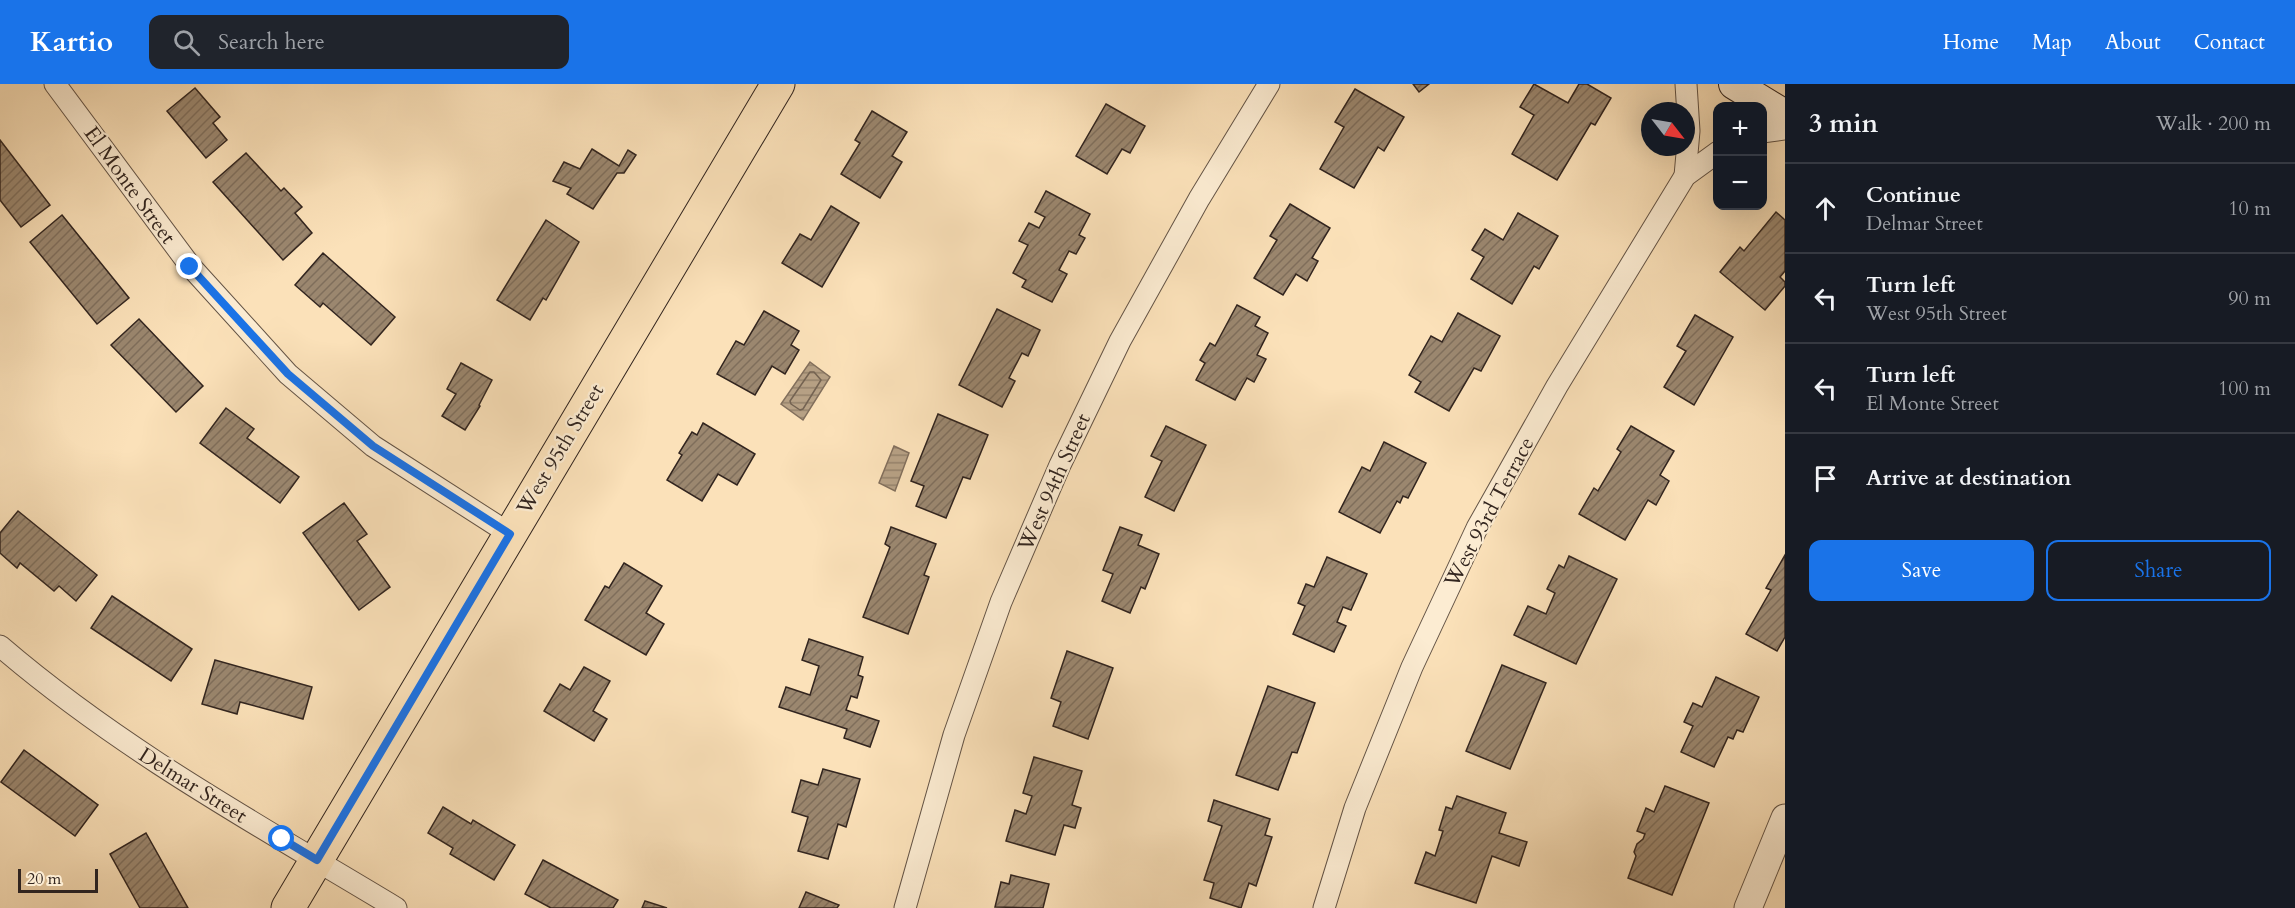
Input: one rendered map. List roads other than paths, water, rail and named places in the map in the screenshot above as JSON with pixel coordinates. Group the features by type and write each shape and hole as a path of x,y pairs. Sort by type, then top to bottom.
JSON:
{"main road":[{"name":"West 95th Street","path":"288,908 778,84"},
{"path":"1734,84 1785,115"}],"street":[{"name":"El Monte Street","path":"55,84 190,267 288,374 373,446 510,534"},
{"name":"West 94th Street","path":"905,908 954,735 1001,602 1060,465 1119,341 1199,199 1269,84"},
{"path":"1685,176 1689,131 1686,84"},
{"path":"1767,131 1785,129"},
{"name":"West 93rd Terrace","path":"1324,908 1355,808 1412,667 1477,528 1557,386 1685,176 1713,156"},
{"name":"Delmar Street","path":"0,646 33,675 129,745 182,780 396,908"},
{"path":"1748,908 1785,818"}],"water":[{"path":"810,362 830,377 803,420 781,404"},
{"path":"894,446 909,453 895,491 879,483"}]}
